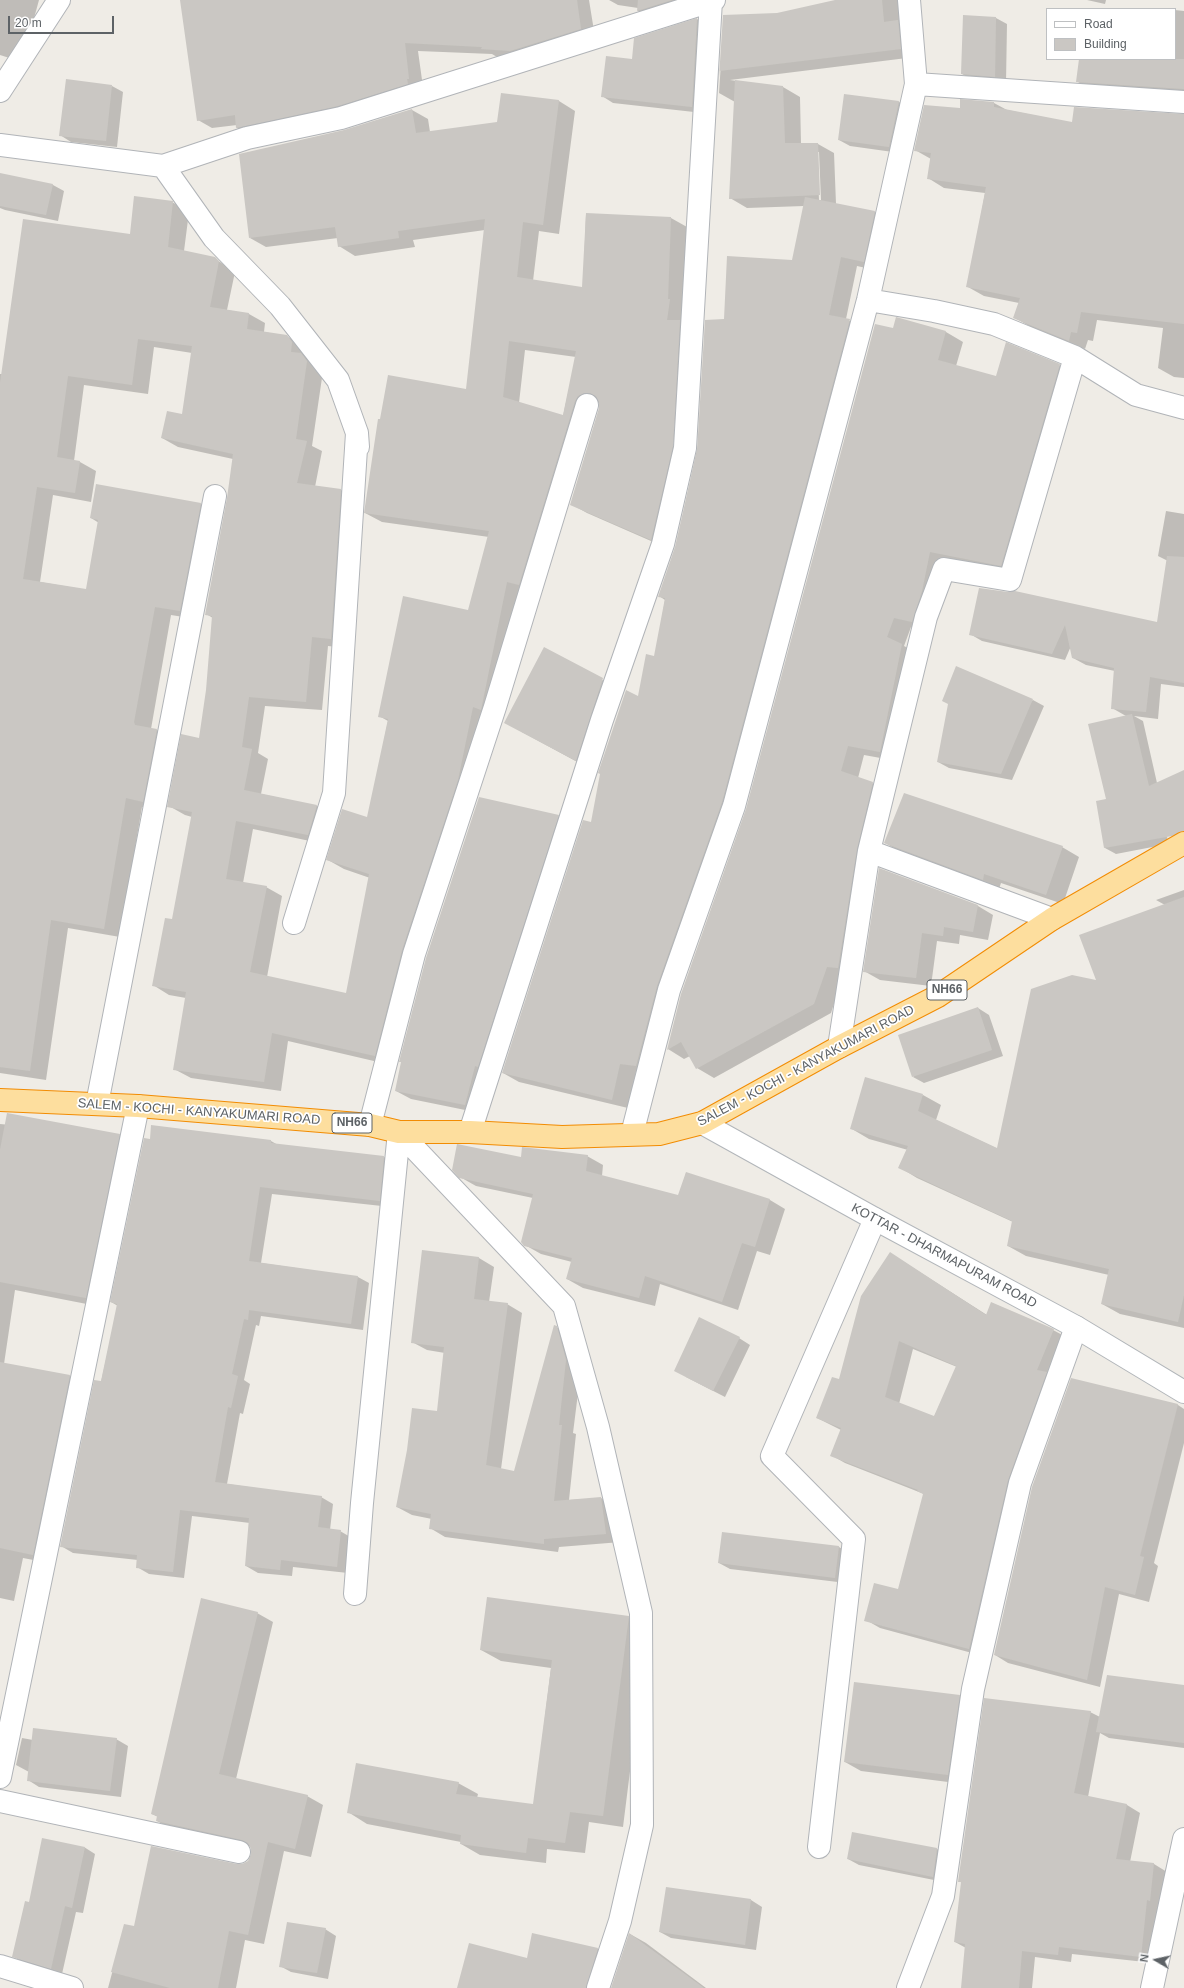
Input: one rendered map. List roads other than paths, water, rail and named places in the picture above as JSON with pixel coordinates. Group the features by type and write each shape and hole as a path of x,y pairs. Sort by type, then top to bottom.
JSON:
{"highway":[{"name":"SALEM - KOCHI - KANYAKUMARI ROAD","path":"0,1100 138,1106 370,1124 399,1132 470,1132 562,1137 659,1134 702,1123 839,1047 938,996 1052,918 1184,843"}],"street":[{"path":"0,91 59,0"},
{"path":"0,145 163,166 247,138 341,118 712,0 685,448 663,544 602,720 470,1132"},
{"path":"632,1134 669,990 734,806 868,300 916,84 908,0"},
{"path":"916,84 1184,102"},
{"path":"163,166 214,238 280,306 338,380 357,433 363,518"},
{"path":"868,300 934,311 994,324 1075,357 1136,395 1184,408"},
{"path":"839,1047 869,851 926,617 944,569 1010,580 1075,357"},
{"path":"370,1124 414,954 495,707 587,405"},
{"path":"294,923 334,793 357,433"},
{"path":"97,1104 215,496"},
{"path":"869,851 1052,918"},
{"path":"0,1777 138,1106"},
{"name":"KOTTAR - DHARMAPURAM ROAD","path":"702,1123 875,1219 1076,1327 1184,1392"},
{"path":"355,1594 362,1503 399,1132"},
{"path":"399,1132 564,1306 598,1427 640,1605 642,1620 642,1825 620,1921 598,1988"},
{"path":"818,1847 854,1539 772,1456 875,1219"},
{"path":"908,1988 943,1896 973,1689 1020,1483 1076,1327"},
{"path":"0,1801 239,1852"},
{"path":"1152,1988 1184,1839"},
{"path":"0,1966 72,1988"}]}
